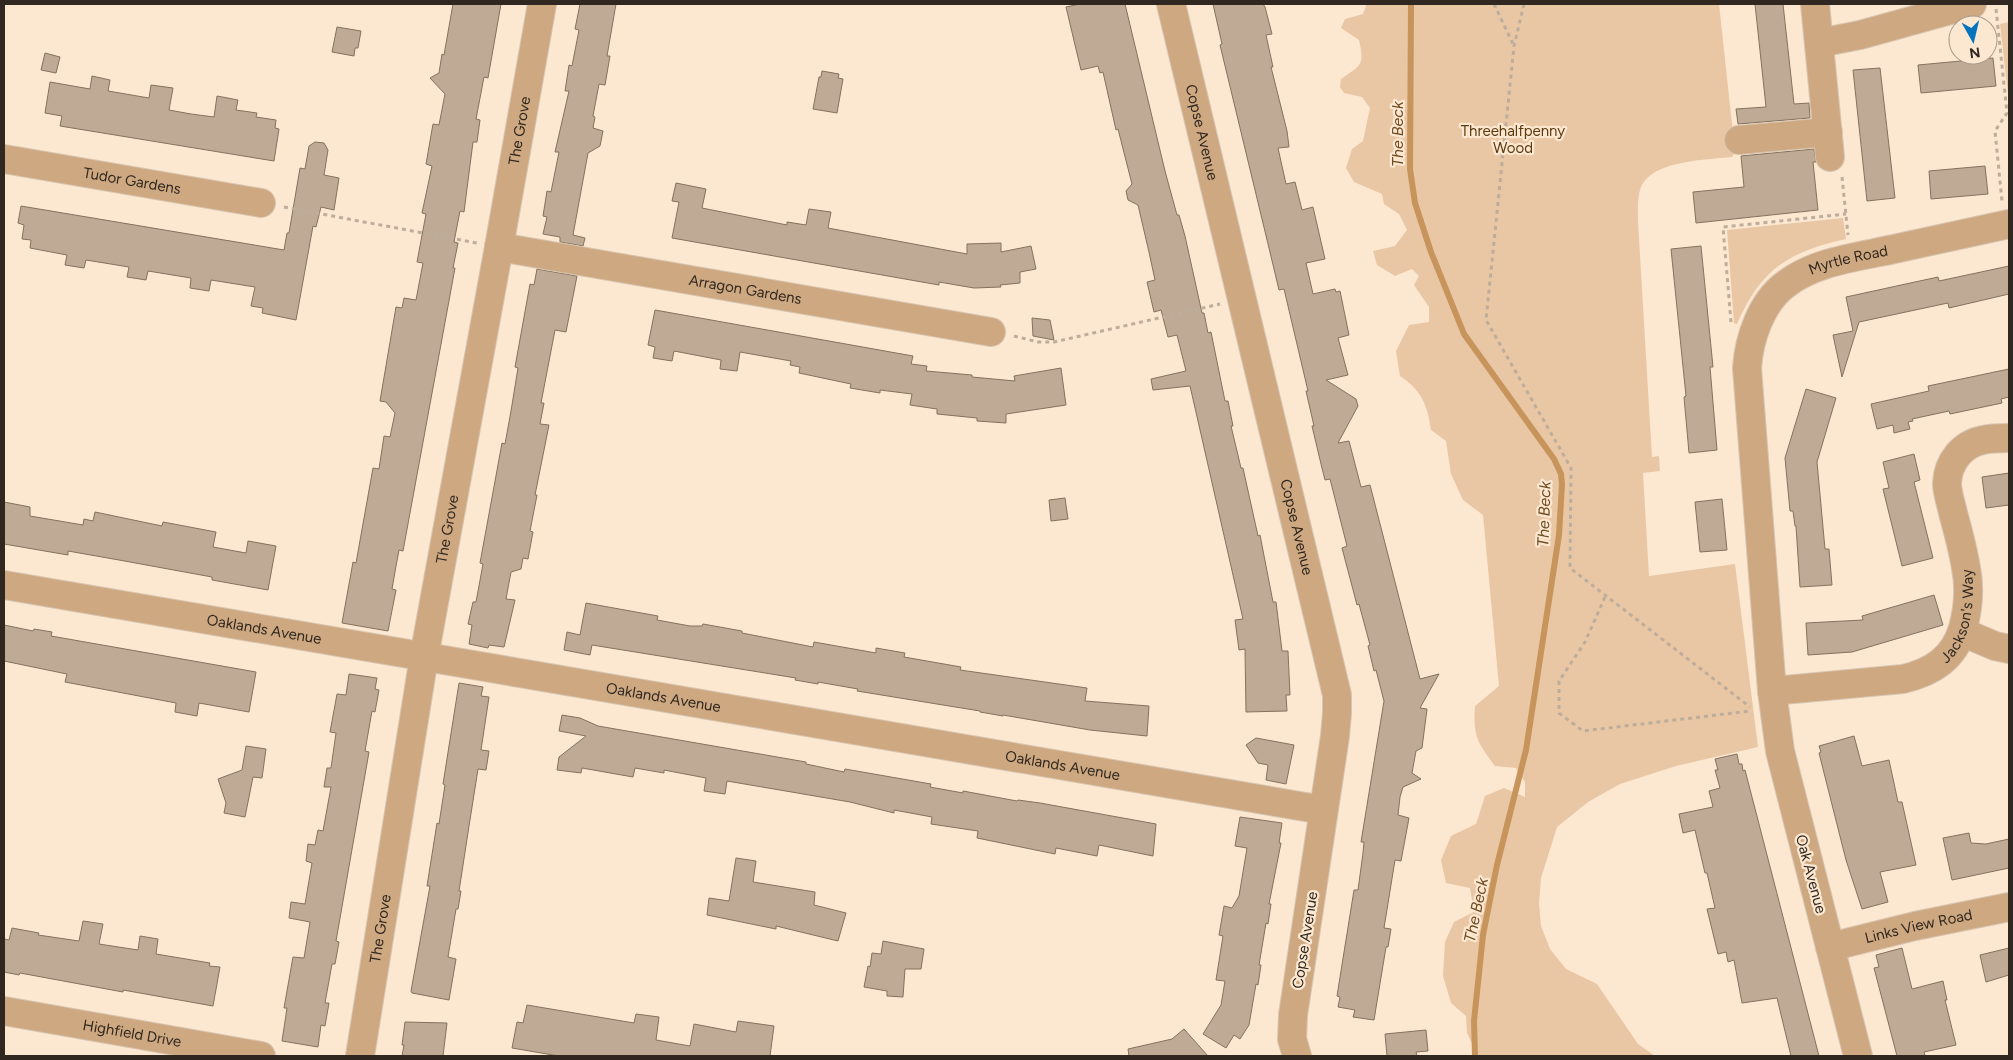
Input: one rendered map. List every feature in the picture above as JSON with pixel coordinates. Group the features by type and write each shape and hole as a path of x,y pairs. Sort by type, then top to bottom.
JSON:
{"street":[{"name":"The Grove","path":"360,1056 424,657 500,247 542,4"},
{"name":"Copse Avenue","path":"1171,4 1337,694 1338,712 1335,736 1293,1016 1292,1039 1297,1056"},
{"path":"1740,140 1829,144 1815,4"},
{"path":"1819,43 1860,35 1972,4"},
{"name":"Tudor Gardens","path":"4,158 261,203"},
{"name":"Myrtle Road","path":"1772,691 1747,368 1754,333 1767,305 1775,293 1784,285 1811,270 1854,257 2009,224"},
{"name":"Arragon Gardens","path":"500,247 991,332"},
{"name":"Jackson's Way","path":"1772,691 1903,679 1920,675 1932,669 1951,654 1962,632 1966,616 1968,585 1966,568 1948,492 1948,472 1957,455 1972,443 1982,440 2009,438"},
{"name":"Oaklands Avenue","path":"4,585 1324,810"},
{"path":"1962,632 1995,646 2009,649"},
{"name":"Oak Avenue","path":"1772,691 1784,772 1858,1056"},
{"name":"Links View Road","path":"1830,947 1916,926 2009,907"},
{"name":"Highfield Drive","path":"4,1012 261,1056"}],"path":[{"path":"1494,4 1514,46"},
{"path":"1524,4 1514,46 1486,320 1571,468 1570,568 1605,597 1754,710 1583,732 1559,713 1559,681 1585,642 1605,597"},
{"path":"1995,4 2007,113 1995,131 2003,206 2009,224"},
{"path":"1829,144 1840,165 1849,237 1854,257"},
{"path":"261,203 500,247"},
{"path":"1731,324 1723,227 1846,214"},
{"path":"991,332 1038,342 1054,342 1241,299"}],"green space":[{"name":"Threehalfpenny Wood","path":"1365,4 1719,4 1735,152 1732,157 1680,163 1666,167 1645,180 1639,194 1638,222 1652,457 1659,456 1660,471 1643,473 1649,576 1735,564 1758,747 1676,766 1620,784 1588,802 1557,827 1541,878 1539,903 1541,926 1550,949 1566,969 1597,984 1638,1044 1655,1056 1478,1056 1467,1033 1466,1016 1451,1003 1443,976 1445,942 1454,922 1474,912 1470,888 1446,883 1441,860 1451,836 1476,824 1485,796 1504,788 1525,797 1525,782 1516,768 1495,766 1480,744 1476,732 1475,706 1499,686 1483,515 1463,500 1451,474 1446,441 1431,430 1428,413 1422,399 1414,387 1400,376 1396,351 1409,325 1429,322 1429,307 1414,285 1419,276 1412,269 1395,276 1377,265 1373,251 1395,246 1407,230 1399,214 1384,204 1382,194 1354,182 1346,168 1352,149 1363,141 1370,108 1362,97 1344,93 1340,87 1341,79 1360,64 1362,55 1359,40 1341,28 1345,19 1363,14"},
{"path":"2009,22 2009,103 2000,24"},
{"path":"1843,218 1846,239 1808,250 1792,257 1779,266 1756,289 1737,324 1734,323 1727,230"}],"building":[{"path":"453,4 501,4 488,78 484,77 476,119 480,120 477,142 473,142 464,212 460,211 454,242 458,243 453,268 455,268 403,551 399,550 396,566 392,589 396,590 388,631 342,623 353,562 356,563 373,468 379,469 384,436 390,437 395,413 386,402 380,401 396,307 402,308 404,298 416,300 423,263 417,262 426,214 422,213 432,166 426,164 433,124 439,125 445,94 430,78 439,73"},
{"path":"580,4 616,4 607,56 610,56 605,85 599,84 593,116 595,117 593,128 603,131 600,146 588,153 573,235 585,238 583,246 560,242 560,237 543,234 547,217 543,216 547,191 551,192 559,152 555,152 569,91 565,91 569,65 572,66 579,30 575,29"},
{"path":"1080,4 1125,4 1165,171 1185,236 1202,313 1204,313 1208,333 1211,332 1225,401 1228,401 1233,426 1231,426 1241,468 1243,468 1258,536 1260,535 1273,602 1276,602 1282,651 1288,651 1290,695 1286,695 1287,711 1246,712 1245,649 1239,650 1235,620 1243,619 1190,386 1153,390 1151,379 1186,371 1177,335 1168,337 1161,310 1154,312 1147,282 1155,280 1138,205 1128,200 1126,191 1132,184 1118,129 1116,130 1103,72 1100,73 1098,66 1081,70 1066,7"},
{"path":"1213,4 1263,4 1265,7 1272,34 1266,35 1273,67 1271,67 1287,131 1289,147 1278,148 1286,184 1295,182 1302,210 1313,207 1325,259 1306,263 1313,294 1335,289 1336,292 1340,291 1349,335 1338,338 1348,375 1326,380 1356,399 1358,406 1338,443 1349,441 1361,487 1370,485 1420,679 1439,674 1420,708 1427,709 1422,748 1416,751 1412,773 1421,779 1403,787 1400,797 1398,815 1409,818 1401,861 1395,860 1384,928 1391,929 1388,947 1386,947 1374,1020 1353,1017 1355,1010 1338,1007 1340,997 1337,996 1354,890 1358,890 1364,842 1361,842 1384,701 1376,670 1374,671 1368,646 1370,645 1342,548 1347,546 1330,479 1325,480 1321,464 1312,426 1314,426 1306,391 1308,391 1284,289 1279,290 1220,45 1222,44"},
{"path":"1755,4 1783,4 1794,104 1809,103 1810,118 1738,124 1736,109 1766,107"},
{"path":"337,27 361,31 358,48 355,48 354,56 332,52"},
{"path":"45,53 60,57 56,73 41,70"},
{"path":"1948,62 1948,65 1994,65 1996,86 1921,93 1918,65"},
{"path":"1880,68 1895,198 1867,201 1853,70"},
{"path":"822,71 839,74 838,78 843,79 837,113 813,109 819,77 821,77"},
{"path":"92,76 110,80 108,91 149,98 151,85 173,88 169,110 191,114 214,117 217,96 238,100 236,110 257,113 256,117 276,120 275,128 279,129 274,161 60,126 62,116 45,113 50,82 90,89"},
{"path":"315,142 324,143 328,150 324,175 339,178 334,210 321,207 316,227 313,226 296,320 262,313 263,308 251,306 255,287 211,280 209,291 190,288 191,278 148,271 146,280 127,277 129,267 86,260 84,268 65,265 67,255 30,248 31,240 22,239 24,225 18,223 21,206 284,250 287,233 289,233 300,168 305,169 309,146"},
{"path":"1814,149 1816,162 1813,162 1818,210 1696,223 1693,192 1744,187 1741,156"},
{"path":"1985,166 1988,194 1931,199 1929,171"},
{"path":"676,183 706,189 702,208 787,225 787,222 806,225 809,209 831,212 828,228 967,254 967,244 1001,243 1001,252 1031,246 1036,269 1020,272 1020,283 1000,285 1001,287 974,288 939,282 939,285 672,238 679,202 672,201"},
{"path":"1701,246 1713,367 1710,367 1717,450 1689,453 1684,397 1686,396 1671,249"},
{"path":"2009,266 2009,294 1949,308 1948,303 1859,322 1842,377 1833,335 1853,331 1846,297 1938,277 1939,281"},
{"path":"537,269 577,276 566,332 555,330 541,403 544,403 540,424 549,425 535,495 537,495 530,531 533,532 528,559 523,558 521,569 511,572 506,599 515,600 504,647 489,645 488,648 469,644 472,625 468,624 473,602 476,602 483,564 480,563 502,443 505,444 518,368 515,367 530,284 534,285"},
{"path":"655,310 913,356 911,364 927,366 926,371 1015,381 1014,376 1061,368 1066,405 1006,414 1006,423 977,421 977,418 937,414 937,409 910,405 912,394 880,390 880,393 850,388 851,384 799,373 800,367 790,365 791,361 740,352 737,371 720,369 721,360 674,351 672,361 653,358 655,347 648,345"},
{"path":"1032,318 1050,320 1054,340 1033,336"},
{"path":"2009,369 2009,397 2001,399 2002,403 1950,414 1949,411 1912,419 1913,421 1908,422 1910,429 1894,433 1893,425 1877,429 1871,404 1929,391 1928,386"},
{"path":"1806,389 1836,398 1817,462 1825,549 1829,549 1832,585 1800,587 1796,526 1793,511 1790,511 1785,458"},
{"path":"1914,454 1920,480 1914,482 1933,558 1902,566 1883,489 1889,488 1883,462"},
{"path":"2009,473 2009,505 1986,508 1982,477"},
{"path":"1065,498 1068,519 1051,521 1049,500"},
{"path":"1722,499 1727,550 1700,552 1695,502"},
{"path":"4,502 30,507 30,516 83,525 84,519 93,521 95,512 162,526 163,522 216,532 213,547 246,553 248,541 276,546 268,590 212,580 212,577 68,551 68,555 4,544"},
{"path":"1934,595 1943,625 1852,652 1808,655 1806,623 1863,620 1862,616"},
{"path":"586,603 658,616 657,620 690,626 702,626 703,624 813,647 814,642 876,653 876,648 905,653 904,657 961,667 960,670 1087,688 1085,701 1149,706 1147,736 1090,730 1003,716 857,691 858,689 818,682 818,684 795,680 796,678 592,645 590,655 564,650 567,632 580,635"},
{"path":"4,625 33,631 34,629 52,632 51,636 256,672 249,712 199,703 197,716 175,712 176,703 65,682 67,674 4,661"},
{"path":"349,674 377,678 375,689 379,690 375,712 372,711 365,751 369,752 336,941 339,942 335,964 332,964 325,1003 329,1003 325,1026 321,1025 318,1047 282,1041 287,1008 284,1008 293,957 304,958 310,922 289,918 291,902 305,904 312,863 306,861 308,844 315,845 318,830 323,831 331,787 324,787 327,768 331,768 336,733 330,732 337,694 346,695"},
{"path":"459,683 483,687 481,696 489,697 481,750 489,751 486,770 478,769 459,891 461,891 448,957 456,959 449,1000 412,993 411,991 430,886 427,886 437,823 439,824 445,785 443,784"},
{"path":"562,715 580,718 598,726 806,762 806,764 844,772 845,769 931,784 930,787 963,793 963,791 1017,801 1040,803 1156,824 1153,856 1099,845 1097,856 1056,848 1055,854 977,838 978,831 931,824 932,817 894,810 894,813 850,802 727,781 725,794 704,791 706,778 664,770 664,773 635,768 633,777 582,768 581,773 557,770 559,757 586,736 559,731"},
{"path":"1854,736 1862,766 1889,760 1898,802 1902,802 1916,865 1880,872 1888,902 1862,909 1846,860 1819,753 1821,752 1819,746"},
{"path":"1256,738 1294,745 1286,784 1266,780 1268,765 1258,763 1246,745"},
{"path":"246,746 266,749 262,778 253,777 245,817 224,813 226,803 218,779 242,770"},
{"path":"1737,754 1739,764 1742,764 1743,771 1745,770 1819,1056 1791,1056 1777,998 1742,1003 1734,960 1728,962 1726,952 1718,954 1707,909 1715,908 1695,830 1683,833 1679,814 1713,807 1709,791 1720,788 1715,770 1718,770 1715,759"},
{"path":"1240,817 1282,823 1279,843 1281,843 1269,904 1271,904 1268,924 1266,923 1259,965 1261,965 1258,985 1256,984 1249,1025 1240,1039 1234,1035 1226,1048 1203,1034 1221,1005 1225,981 1216,980 1223,936 1219,935 1224,906 1232,908 1239,896 1247,848 1235,846"},
{"path":"1969,833 1971,843 1986,844 2009,839 2009,868 1952,880 1943,838"},
{"path":"736,858 756,861 753,882 815,892 814,905 846,913 838,941 776,926 776,929 707,915 709,898 729,901"},
{"path":"83,921 103,924 99,944 138,950 140,936 158,939 156,954 210,963 209,966 220,967 213,1006 20,973 19,975 4,972 4,939 9,940 12,928 39,933 38,935 79,941"},
{"path":"883,941 924,949 921,969 905,969 903,997 887,996 887,991 864,987 872,953 881,954"},
{"path":"1902,948 1912,989 1943,981 1947,1000 1945,1000 1956,1045 1924,1052 1925,1056 1897,1056 1874,968 1879,967 1876,955"},
{"path":"2009,948 2009,975 1986,982 1980,955"},
{"path":"527,1005 634,1023 636,1014 659,1017 656,1040 690,1046 694,1024 736,1032 738,1021 774,1026 770,1056 559,1056 512,1048 517,1022 523,1023"},
{"path":"405,1022 447,1023 443,1056 402,1056"},
{"path":"1184,1029 1208,1056 1129,1056 1128,1049 1172,1039"},
{"path":"1426,1030 1428,1051 1416,1052 1417,1056 1387,1056 1385,1034"}],"waterway":[{"name":"The Beck","path":"1411,4 1410,169 1415,203 1431,252 1464,334 1554,459 1561,474 1562,484 1559,535 1526,750 1497,865 1483,935 1474,1021 1475,1056"}]}
